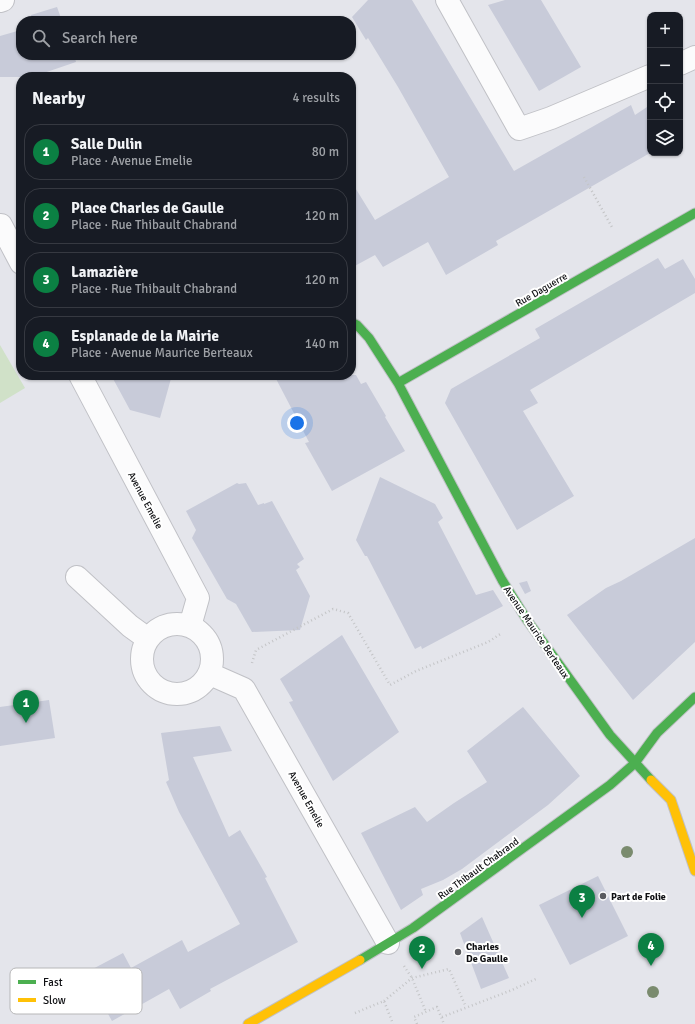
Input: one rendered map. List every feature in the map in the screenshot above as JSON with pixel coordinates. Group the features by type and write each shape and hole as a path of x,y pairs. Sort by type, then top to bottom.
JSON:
{"street":[{"path":"447,0 519,129 551,118 647,77"},
{"path":"683,63 695,57"},
{"name":"Rue Daguerre","path":"398,383 695,213"},
{"path":"7,226 16,250"},
{"name":"Avenue Maurice Berteaux","path":"356,325 369,338 398,383 502,580 527,620 610,735 671,800 695,871"},
{"name":"Avenue Emelie","path":"83,380 198,598 190,626"},
{"path":"77,577 130,626 148,639"},
{"path":"179,624 190,626 200,632 207,641 211,651 212,662 210,674 203,683 194,690 184,694 172,695 161,691 151,684 144,674 141,662 142,650 148,639 156,630 168,625 179,624"},
{"path":"210,674 244,688"},
{"name":"Avenue Emelie","path":"244,688 388,943"},
{"name":"Rue Thibault Chabrand","path":"248,1024 334,976 413,928 604,790 635,763 657,733 695,697"}],"path":[{"path":"584,177 627,253"},
{"path":"244,688 256,650 333,609 348,613 390,685 416,670 488,642 527,620"},
{"path":"388,943 412,978 426,1012"},
{"path":"355,1013 384,1001 412,978 449,969 466,1007"},
{"path":"442,1018 538,978"},
{"path":"384,1001 393,1024"},
{"path":"417,1024 414,1017 437,1007 444,1024"}],"green space":[{"path":"0,345 16,373 16,380 20,380 25,388 0,403"}],"building":[{"path":"368,0 412,0 514,171 631,105 635,115 647,107 647,155 496,241 498,245 446,275 428,242 383,267 375,255 356,265 356,189 375,220 449,177 398,87 368,38 366,40 356,24 356,16 353,16"},
{"path":"505,0 541,0 581,67 539,91 488,5"},
{"path":"57,7 60,16 31,16"},
{"path":"16,31 16,60 75,60 76,62 47,72 16,72 16,77 0,77 0,36"},
{"path":"658,258 665,269 683,259 695,279 695,293 530,390 538,403 523,411 574,496 517,530 445,403 451,389 540,338 535,329"},
{"path":"356,375 361,384 366,382 405,451 332,491 305,443 309,442 277,380 356,380"},
{"path":"114,380 171,380 160,418 130,410"},
{"path":"380,477 435,504 443,518 438,522 476,595 493,590 503,606 422,649 421,646 415,649 367,556 365,556 356,540"},
{"path":"237,483 246,483 258,505 272,501 304,559 297,564 300,567 296,570 310,596 300,630 252,632 236,604 227,599 192,538 196,530 186,511"},
{"path":"695,538 695,642 633,700 567,615 606,588 621,581"},
{"path":"527,581 531,591 525,594 519,583"},
{"path":"342,635 399,732 333,781 289,702 293,701 280,679"},
{"path":"49,700 55,738 0,746 0,707"},
{"path":"523,707 580,776 548,805 462,869 443,880 421,889 423,895 401,910 361,833 415,807 427,822 487,782 467,751"},
{"path":"220,726 232,751 193,757 229,837 240,830 267,877 265,878 298,942 210,989 211,991 180,1009 169,989 142,1004 142,968 131,968 182,940 188,952 240,924 179,812 166,782 169,780 161,733"},
{"path":"598,876 628,936 570,965 539,905"},
{"path":"482,917 509,978 481,989 460,933"},
{"path":"123,953 131,968 94,968"},
{"path":"108,1014 124,1014 112,1021"}],"traffic: fast":[{"path":"398,383 695,213"},
{"path":"356,324 369,338 398,383 502,580 527,620 610,735 651,780"},
{"path":"360,960 413,928 610,785 635,763 657,733 695,697"}],"traffic: slow":[{"path":"651,780 671,800 695,871"},
{"path":"248,1024 360,960"}],"place":[{"name":"Salle Dulin","path":"26,723"},
{"name":"Part de Folie","path":"603,896"},
{"name":"Lamazière","path":"582,918"},
{"name":"Charles De Gaulle","path":"458,952"},
{"name":"Esplanade de la Mairie","path":"651,966"},
{"name":"Place Charles de Gaulle","path":"422,969"}]}
